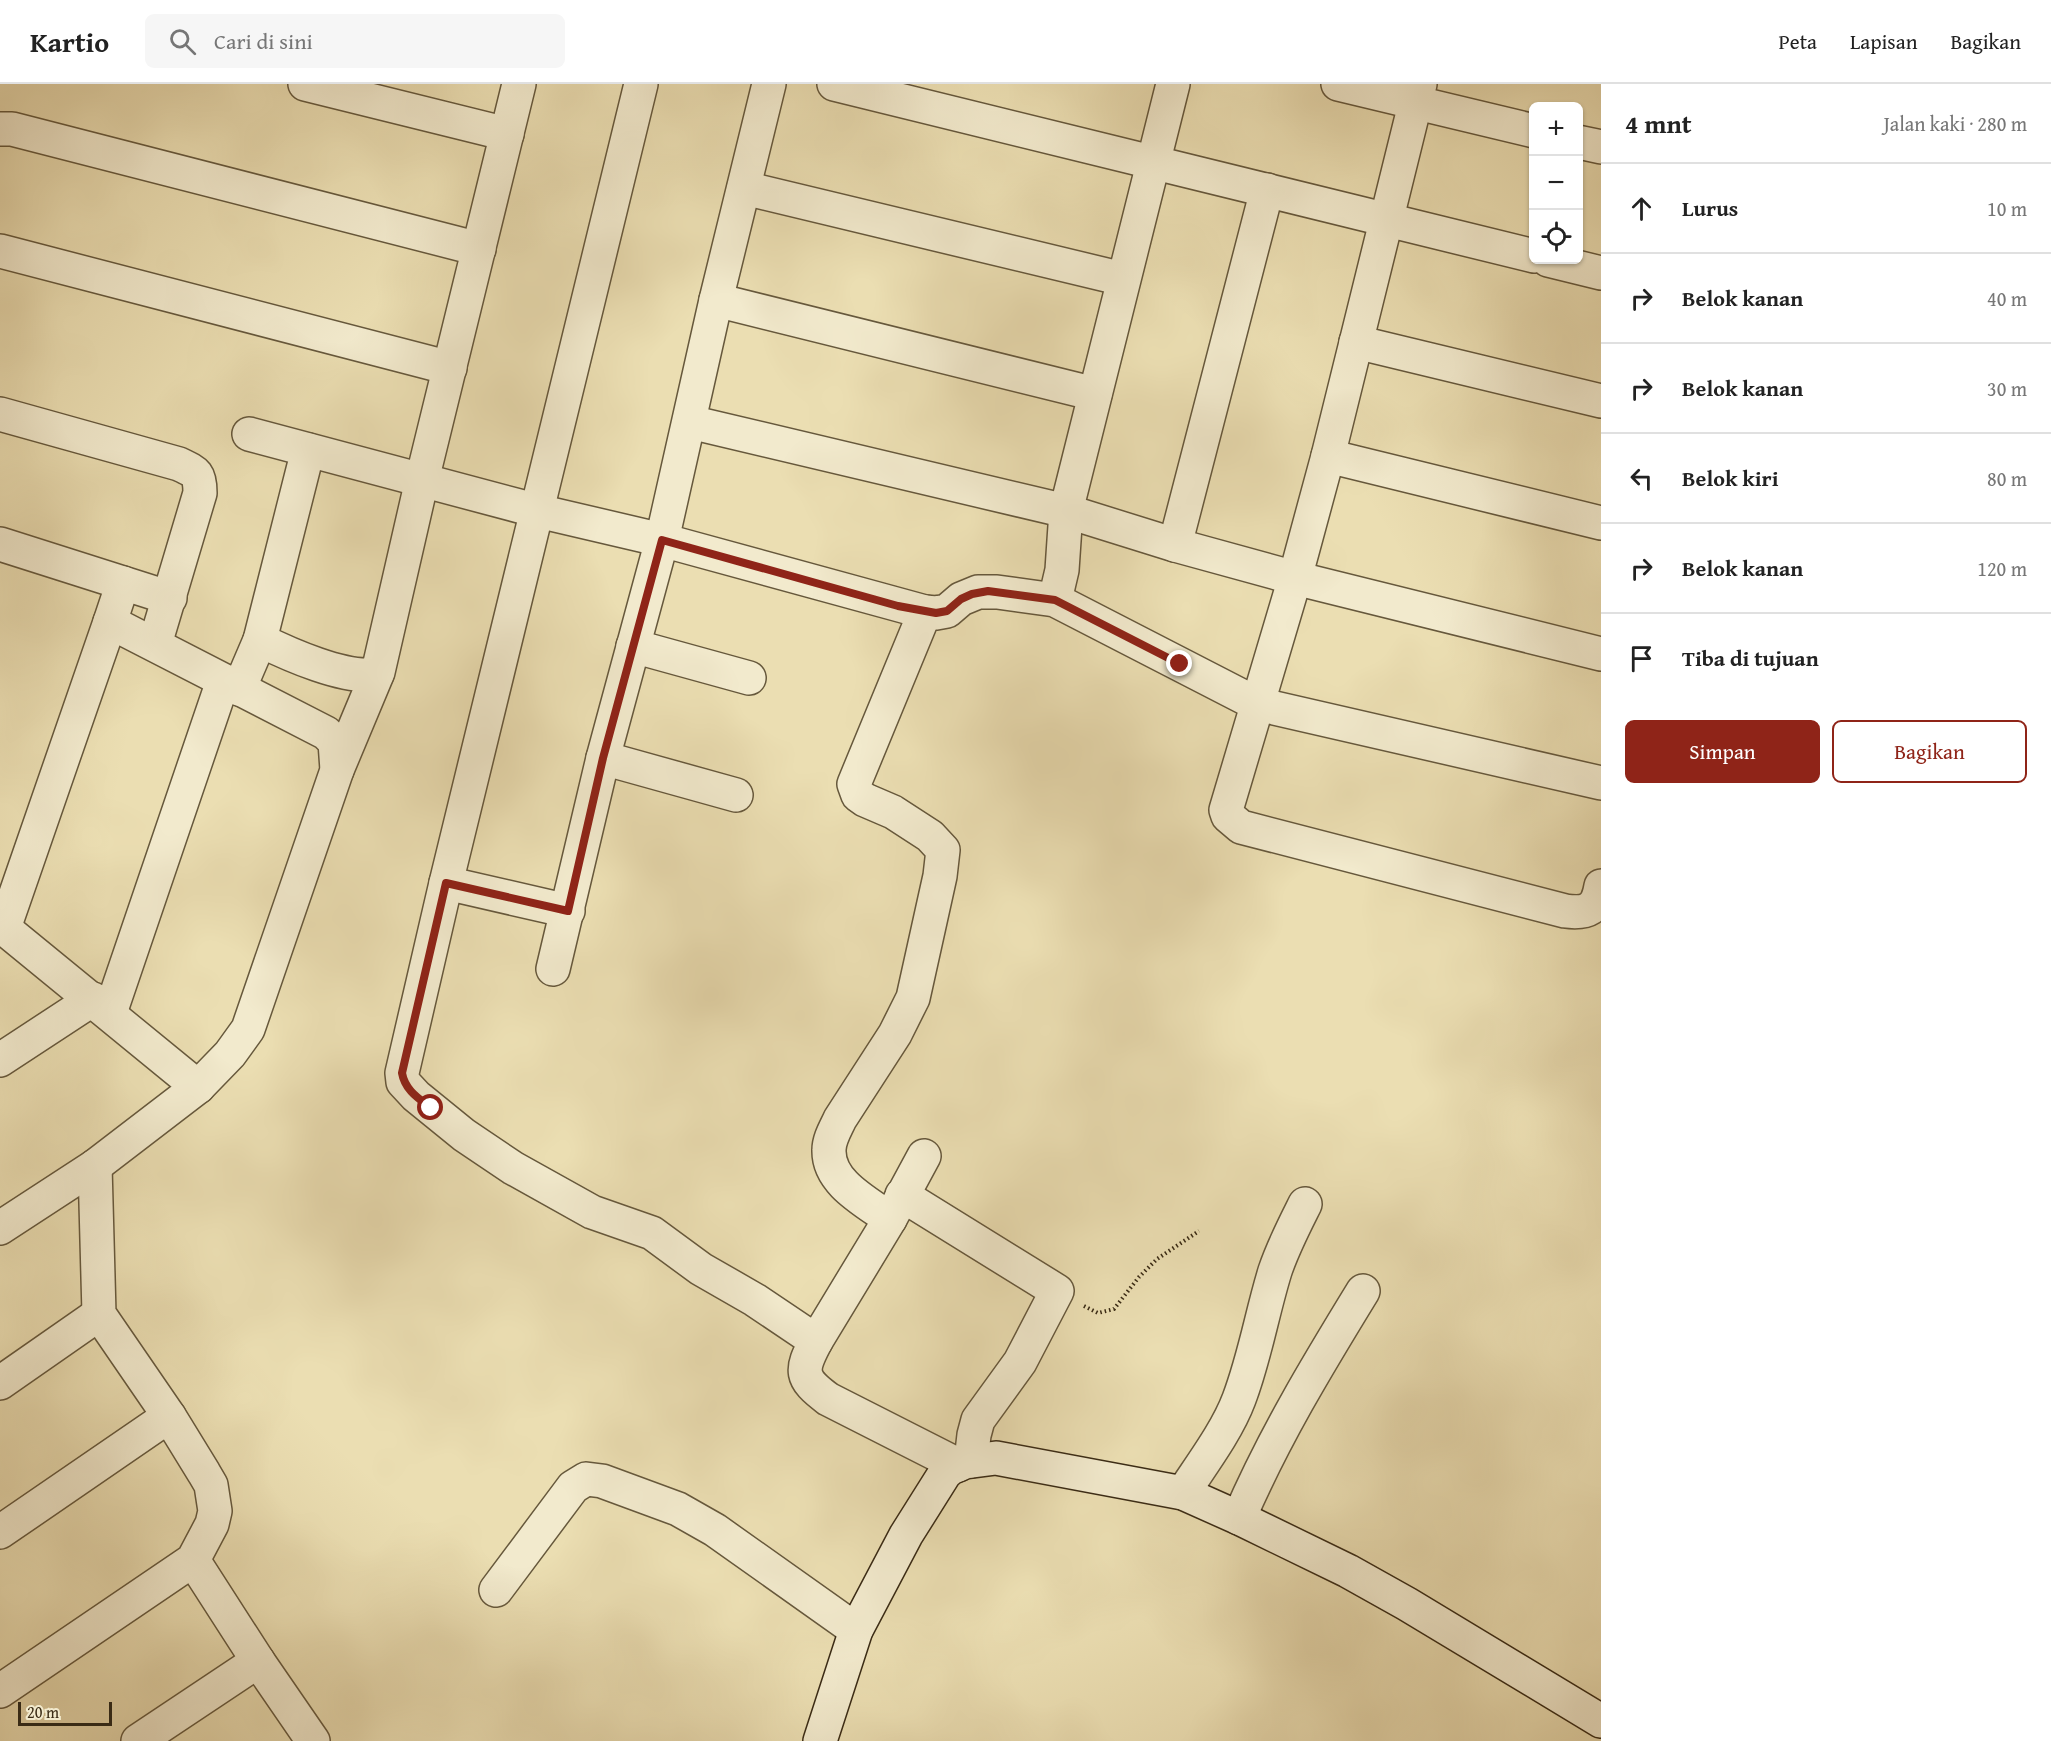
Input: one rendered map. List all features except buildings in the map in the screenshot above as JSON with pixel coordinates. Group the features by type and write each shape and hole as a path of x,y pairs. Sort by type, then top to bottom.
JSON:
{"street":[{"path":"305,84 507,134"},
{"path":"0,1228 95,1166 198,1087 230,1054 248,1029 337,770 377,674 519,84"},
{"path":"641,84 446,883 402,1073 404,1082 412,1093 464,1135 513,1168 592,1212 652,1233 718,1280 755,1300 816,1341"},
{"path":"553,969 603,758 662,540 716,300 769,84"},
{"path":"834,84 1529,255"},
{"path":"1055,600 1062,570 1066,511 1173,84"},
{"path":"1338,84 1418,93 1529,130"},
{"path":"1418,93 1328,456 1295,578 1226,807 1228,816 1241,827 1565,911 1579,912 1590,909 1597,902 1601,886"},
{"path":"0,129 23,132 479,249"},
{"path":"1583,143 1601,147"},
{"path":"744,188 1123,279"},
{"path":"1175,545 1267,190"},
{"path":"0,251 450,368"},
{"path":"1564,264 1601,273"},
{"path":"716,300 1095,394"},
{"path":"1356,342 1601,401"},
{"path":"0,414 179,464 195,472 200,480 200,493 155,644"},
{"path":"690,422 1066,511 1175,545 1295,578 1601,654"},
{"path":"249,434 538,511 662,540 925,612 947,611 961,599 978,592 997,592 1055,600 1257,704 1601,783"},
{"path":"0,1060 101,1006 231,685 260,640 308,450"},
{"path":"1328,456 1601,523"},
{"path":"0,544 170,598"},
{"path":"123,583 2,927 198,1087"},
{"path":"925,612 854,784 858,795 865,800 893,812 930,836 943,850 940,876 913,998 895,1034 840,1119 828,1149 831,1163 838,1176 857,1196 896,1207 1057,1291 1024,1357 978,1420 965,1463"},
{"path":"110,622 326,733 335,742 337,770"},
{"path":"260,640 297,657 347,672 362,676 377,674"},
{"path":"633,646 749,678"},
{"path":"603,758 736,795"},
{"path":"446,883 568,911"},
{"path":"924,1156 816,1341 806,1361 804,1372 807,1381 828,1399 965,1463"},
{"path":"0,1691 193,1560 212,1524 215,1511 211,1485 169,1416 99,1314 95,1166"},
{"path":"1183,1493 1212,1448 1238,1401 1253,1361 1283,1249 1305,1203"},
{"path":"1239,1518 1285,1420 1363,1291"},
{"path":"0,1383 99,1314"},
{"path":"0,1532 169,1416"},
{"path":"820,1741 856,1630 906,1535 945,1473 965,1463 996,1458 1183,1493 1348,1571 1601,1721"},
{"path":"496,1590 573,1487 586,1479 602,1480 669,1505 715,1530 856,1630"},
{"path":"193,1560 313,1741"},
{"path":"138,1741 258,1661"}],"path":[{"path":"1057,1291 1098,1313 1114,1309 1139,1277 1157,1259 1199,1231"}],"route":[{"path":"431,1108 412,1093 404,1082 402,1073 446,883 568,911 603,758 662,540 898,606 931,613 947,611 961,599 978,592 988,591 1055,600 1180,664"}]}
